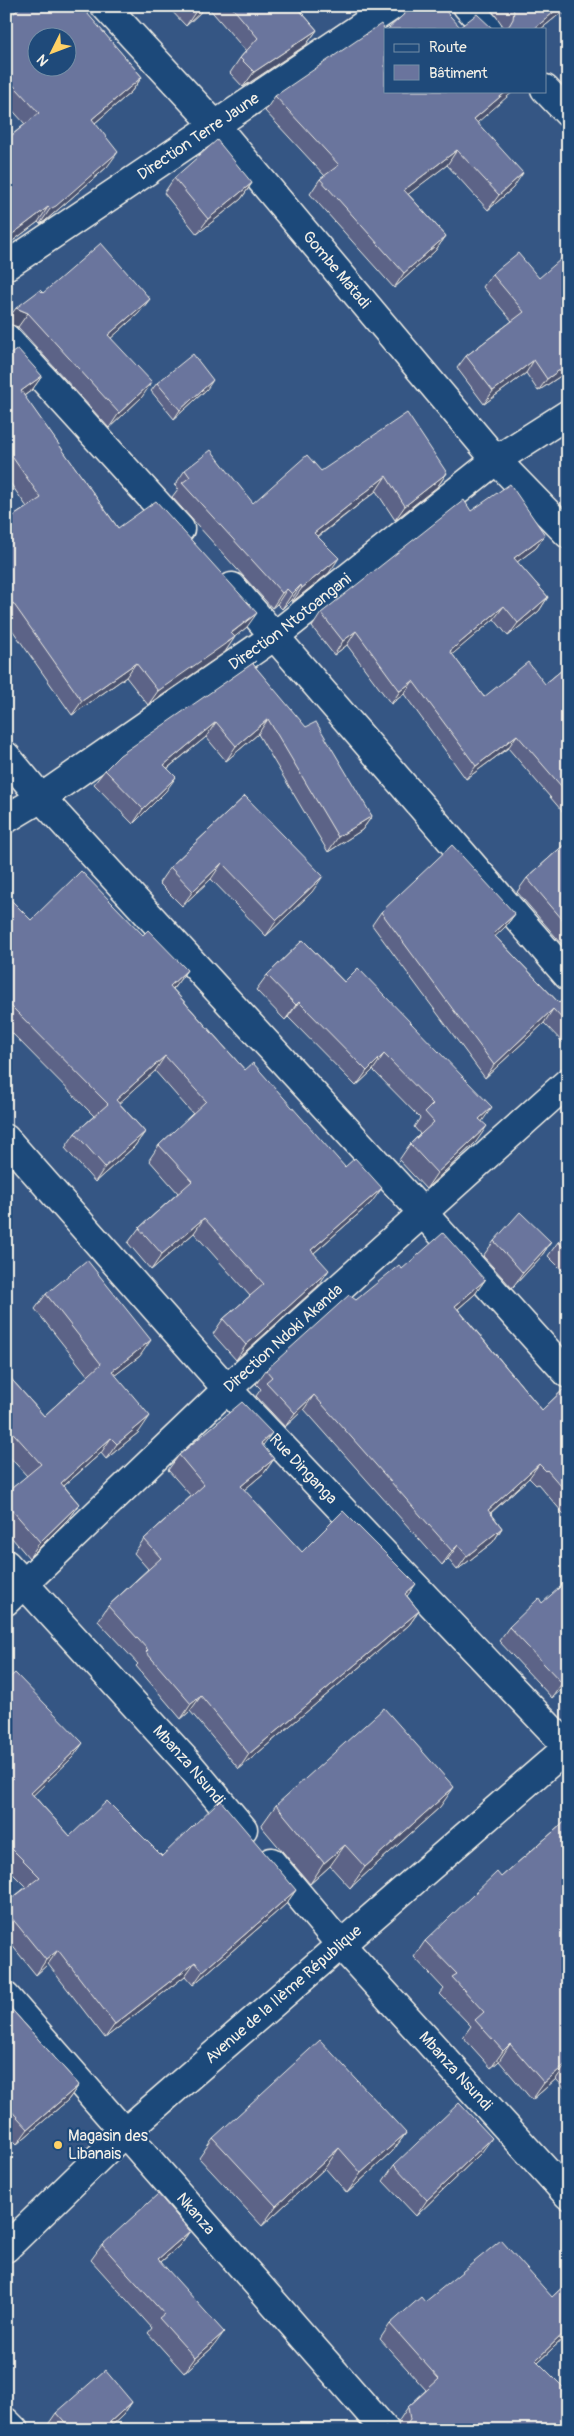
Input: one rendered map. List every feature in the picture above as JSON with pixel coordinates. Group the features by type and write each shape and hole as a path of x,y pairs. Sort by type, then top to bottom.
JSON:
{"street":[{"name":"Gombe Matadi","path":"105,6 216,125 496,460 568,534"},
{"name":"Direction Terre Jaune","path":"6,266 392,6"},
{"path":"467,6 487,28"},
{"path":"546,90 568,113"},
{"path":"6,338 197,548"},
{"name":"Direction Ntotoangani","path":"6,819 41,798 276,635 496,460 568,414"},
{"path":"216,570 276,635 568,976"},
{"path":"6,756 41,798 423,1213 568,1374"},
{"name":"Direction Ndoki Akanda","path":"12,1583 568,1082"},
{"name":"Rue Dinganga","path":"6,1139 227,1389 568,1747"},
{"name":"Mbanza Nsundi","path":"12,1583 187,1762 340,1944 568,2195"},
{"name":"Avenue de la IIème République","path":"6,2248 124,2133 568,1747"},
{"name":"Nkanza","path":"6,1997 385,2430"},
{"path":"6,2422 14,2430"}],"building":[{"path":"22,6 81,6 142,77 92,119 118,152 56,206 50,209 48,207 6,239 6,140 39,113 6,77 6,20"},
{"path":"191,6 201,6 196,11"},
{"path":"231,6 296,6 317,30 254,72 240,58 258,38"},
{"path":"413,6 441,6 460,27 477,14 492,28 389,28"},
{"path":"510,6 561,6 535,28 505,28 509,26 513,19 514,11"},
{"path":"381,24 384,28 384,92 506,92 474,119 523,173 499,195 457,150 404,190 446,236 404,273 320,179 339,165 275,96"},
{"path":"217,140 252,183 208,219 174,178"},
{"path":"101,243 150,299 108,335 152,382 119,413 28,313 16,308 40,290 43,293"},
{"path":"518,253 539,278 568,253 568,364 547,379 534,360 493,391 466,356 524,312 492,274"},
{"path":"18,349 42,376 21,391 118,528 156,501 257,613 231,633 235,637 158,691 136,663 82,701 13,603 6,608 6,521 41,498 6,448 6,357"},
{"path":"193,354 213,380 180,410 157,383"},
{"path":"407,413 447,473 405,506 386,476 314,533 339,558 302,588 301,585 292,594 287,589 282,593 182,483 190,477 185,470 211,450 253,503 307,455 321,471"},
{"path":"510,484 545,535 514,558 548,597 518,623 504,606 450,651 484,697 528,662 545,684 568,665 568,794 517,735 476,766 413,681 400,691 356,631 343,641 321,613 464,500 471,511"},
{"path":"256,661 253,664 306,727 316,722 372,816 338,837 268,719 236,746 216,722 164,765 176,777 143,809 105,770 120,755"},
{"path":"245,796 323,876 277,920 222,863 193,891 170,867"},
{"path":"568,841 568,926 527,878"},
{"path":"452,845 515,914 493,934 559,1003 568,995 568,1025 553,1009 494,1065 381,912"},
{"path":"81,871 143,935 148,930 187,970 170,986 245,1070 253,1063 345,1167 355,1158 382,1188 311,1250 329,1270 246,1345 223,1319 264,1284 204,1218 162,1254 139,1228 192,1181 159,1145 206,1101 165,1056 116,1100 145,1132 105,1167 75,1133 108,1104 6,1001 6,895 31,920"},
{"path":"303,940 344,982 358,968 492,1107 479,1119 487,1126 437,1173 410,1144 434,1122 425,1112 433,1104 384,1054 367,1071 299,1002 296,1005 267,975"},
{"path":"520,1212 551,1242 523,1273 494,1241"},
{"path":"568,1232 568,1252 558,1242"},
{"path":"443,1233 485,1280 455,1306 542,1410 568,1385 568,1494 547,1470 539,1464 488,1510 502,1528 467,1556 458,1545 452,1551 314,1395 295,1413 266,1382 272,1377 266,1370 349,1295 356,1300 399,1265 402,1269"},
{"path":"87,1260 151,1340 112,1371 150,1416 117,1444 111,1438 61,1483 79,1504 40,1542 6,1503 6,1493 41,1464 6,1425 6,1373 44,1416 101,1364 46,1294"},
{"path":"242,1402 272,1433 261,1443 274,1459 241,1486 302,1552 343,1511 416,1584 405,1594 419,1611 249,1754 201,1696 191,1704 146,1652 148,1650 108,1606 161,1558 144,1539 204,1485 179,1455"},
{"path":"568,1580 568,1678 562,1683 509,1627 539,1598 542,1603"},
{"path":"15,1673 83,1743 31,1793 70,1836 107,1801 162,1856 220,1800 296,1890 203,1971 195,1962 115,2024 58,1950 46,1960 6,1911 6,1903 40,1877 6,1843 6,1681"},
{"path":"384,1708 454,1787 365,1867 345,1845 324,1863 276,1805"},
{"path":"568,1819 568,2062 544,2083 510,2044 503,2051 475,2020 484,2012 452,1977 457,1974 425,1941 497,1872 501,1877"},
{"path":"6,2003 79,2085 28,2129 6,2105"},
{"path":"320,2040 406,2133 361,2173 339,2148 276,2206 213,2138"},
{"path":"459,2103 492,2138 427,2200 394,2165"},
{"path":"158,2194 190,2231 158,2259 224,2332 195,2358 159,2318 164,2314 102,2245"},
{"path":"501,2240 552,2297 568,2282 568,2329 536,2360 568,2392 568,2430 449,2430 445,2425 439,2430 400,2430 410,2420 408,2407 439,2379 390,2324 421,2297 425,2302"},
{"path":"105,2370 132,2402 110,2422 116,2430 71,2430 56,2413"},
{"path":"282,2421 290,2430 272,2430"},
{"path":"386,2427 395,2430 383,2430"}],"place":[{"name":"Magasin des Libanais","path":"58,2145"}]}
